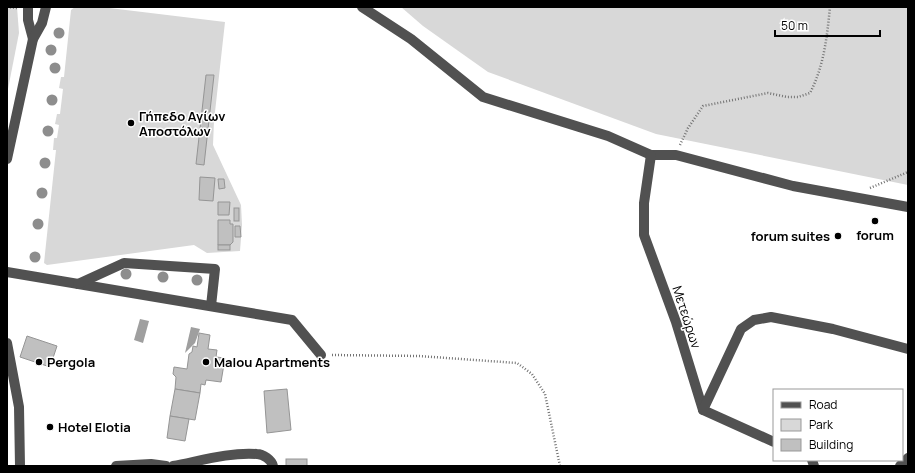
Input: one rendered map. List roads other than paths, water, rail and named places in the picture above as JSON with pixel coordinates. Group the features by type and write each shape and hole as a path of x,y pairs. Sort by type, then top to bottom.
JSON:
{"street":[{"path":"28,7 28,20 32,39"},
{"path":"7,159 32,39 42,23 46,7"},
{"path":"362,7 411,39 482,97 608,136 650,154 676,155 793,186 908,208"},
{"name":"Μετεώρων","path":"650,154 644,203 644,234 676,322 703,410"},
{"path":"78,284 124,263 215,269 211,306"},
{"path":"7,272 292,320 321,355"},
{"path":"773,442 703,410 741,329 754,320 771,317 833,329 908,349"},
{"path":"7,343 19,407 20,466"},
{"path":"173,466 229,456 258,454 267,458 273,466"},
{"path":"900,466 908,458"},
{"path":"116,466 151,464 166,466"}],"place":[{"name":"Γήπεδο Αγίων Αποστόλων","path":"131,123"},
{"name":"forum","path":"875,221"},
{"name":"forum suites","path":"838,236"},
{"name":"Pergola","path":"39,362"},
{"name":"Malou Apartments","path":"206,362"},
{"name":"Hotel Elotia","path":"50,427"}]}
